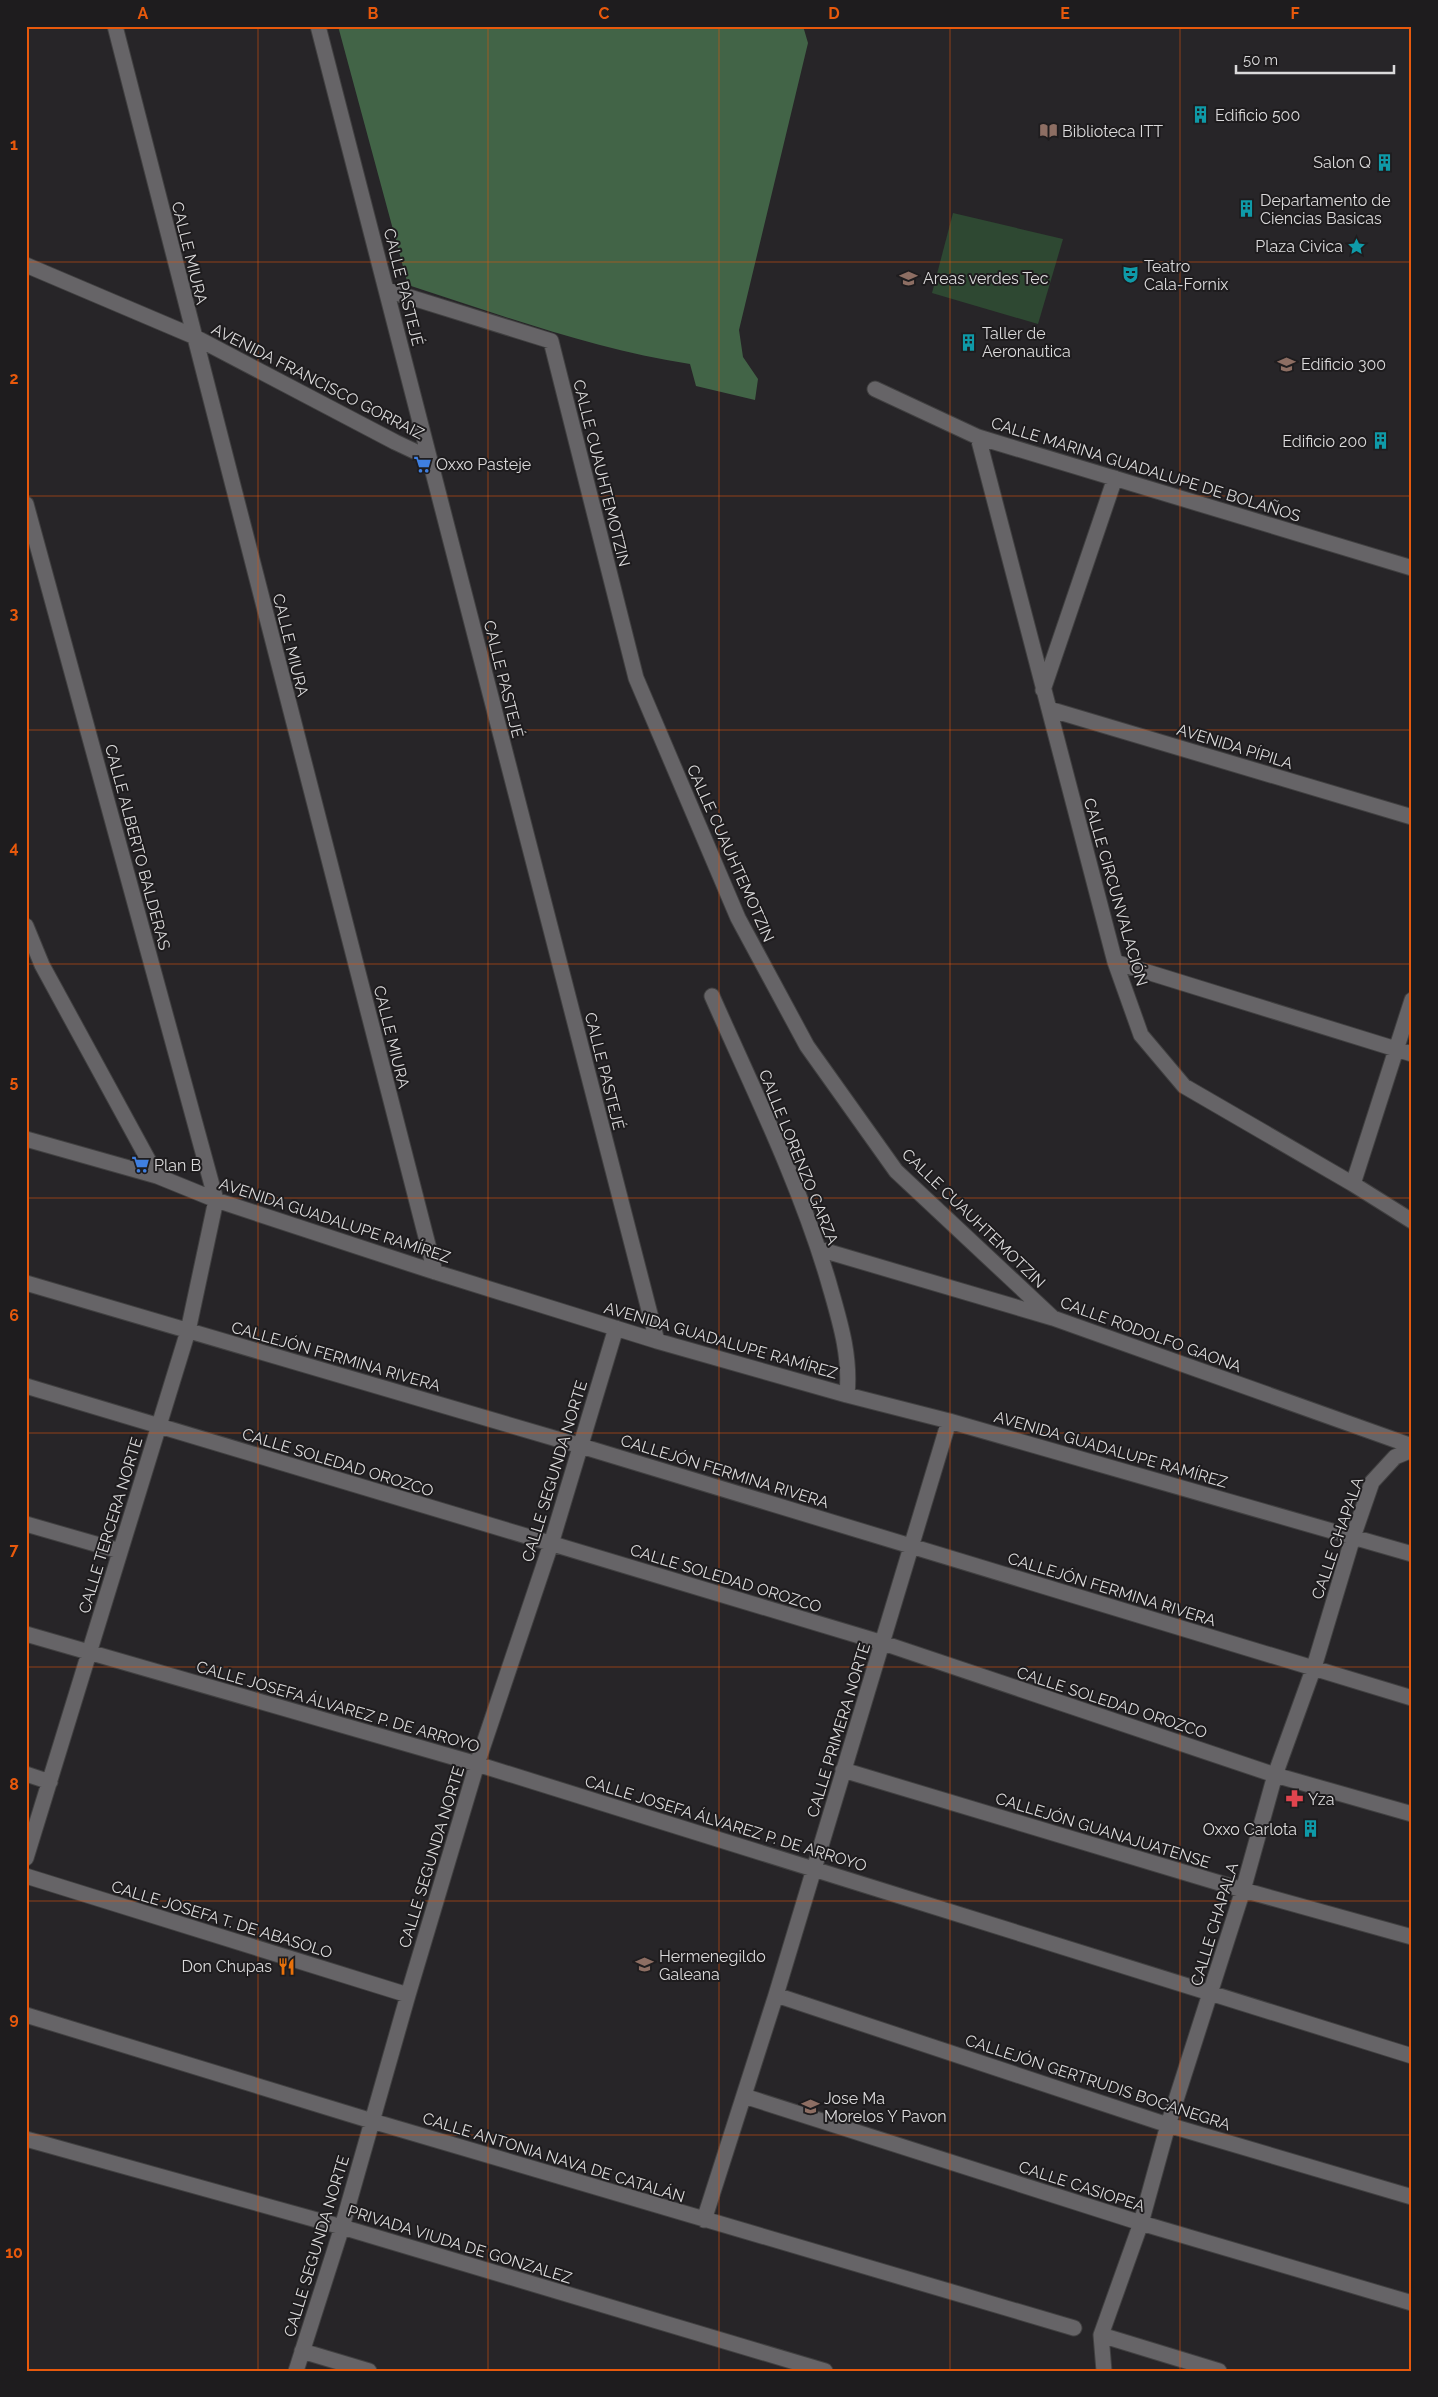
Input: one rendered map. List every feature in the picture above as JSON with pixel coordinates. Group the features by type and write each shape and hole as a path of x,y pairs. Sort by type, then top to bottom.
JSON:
{"street":[{"name":"CALLE MIURA","path":"115,26 193,336 435,1272"},
{"name":"CALLE PASTEJÉ","path":"318,26 657,1341"},
{"name":"AVENIDA FRANCISCO GORRAIZ","path":"26,265 193,336 429,458"},
{"name":"CALLE CUAUHTEMOTZIN","path":"387,290 551,341 636,678 738,918 808,1046 896,1171 1053,1318"},
{"name":"CALLE MARINA GUADALUPE DE BOLAÑOS","path":"875,389 978,437 1412,568"},
{"name":"CALLE CIRCUNVALACIÓN","path":"978,437 1115,962 1141,1035 1184,1086 1412,1221"},
{"path":"1043,690 1115,478"},
{"name":"CALLE ALBERTO BALDERAS","path":"26,504 216,1200"},
{"name":"AVENIDA PÍPILA","path":"1048,709 1412,817"},
{"path":"26,926 42,965 157,1176"},
{"path":"26,960 42,965"},
{"path":"1115,962 1412,1054"},
{"name":"CALLE LORENZO GARZA","path":"712,996 787,1165 819,1249 844,1335 849,1372 847,1395"},
{"path":"1352,1184 1412,1000"},
{"name":"AVENIDA GUADALUPE RAMÍREZ","path":"26,1139 157,1176 216,1200 435,1272 657,1341 847,1395 949,1421 1412,1554"},
{"name":"CALLE TERCERA NORTE","path":"26,1858 188,1331 216,1200"},
{"name":"CALLE RODOLFO GAONA","path":"819,1249 1053,1318 1412,1448"},
{"name":"CALLEJÓN FERMINA RIVERA","path":"26,1283 581,1446 1412,1698"},
{"name":"CALLE SEGUNDA NORTE","path":"296,2371 342,2227 408,1995 477,1764 551,1544 616,1328"},
{"name":"CALLE SOLEDAD OROZCO","path":"26,1386 883,1643 1275,1775 1412,1814"},
{"name":"CALLE PRIMERA NORTE","path":"704,2220 776,1995 949,1421"},
{"name":"CALLE CHAPALA","path":"1104,2371 1101,2335 1140,2223 1168,2125 1243,1890 1275,1775 1314,1667 1353,1537 1372,1482 1395,1457 1412,1448"},
{"path":"26,1524 120,1551"},
{"name":"CALLE JOSEFA ÁLVAREZ P. DE ARROYO","path":"26,1634 477,1764 1412,2056"},
{"name":"CALLEJÓN GUANAJUATENSE","path":"843,1770 1243,1890 1412,1937"},
{"path":"26,1774 50,1782"},
{"name":"CALLE JOSEFA T. DE ABASOLO","path":"26,1876 408,1995"},
{"name":"CALLEJÓN GERTRUDIS BOCANEGRA","path":"776,1995 1168,2125 1412,2197"},
{"name":"CALLE ANTONIA NAVA DE CATALÁN","path":"26,2015 372,2121 1074,2328"},
{"name":"CALLE CASIOPEA","path":"744,2096 1140,2223 1412,2303"},
{"name":"PRIVADA VIUDA DE GONZALEZ","path":"26,2139 342,2227 825,2371"},
{"path":"1101,2335 1219,2371"},
{"path":"302,2351 369,2371"}],"green space":[{"path":"338,26 803,26 808,43 739,330 743,357 758,379 755,400 696,386 690,364 618,350 408,285"},
{"path":"953,213 1063,239 1038,324 932,293"}],"place":[{"name":"Edificio 500","path":"1201,115"},
{"name":"Biblioteca ITT","path":"1048,131"},
{"name":"Salon Q","path":"1385,162"},
{"name":"Departamento de Ciencias Basicas","path":"1246,209"},
{"name":"Plaza Civica","path":"1357,246"},
{"name":"Teatro Cala-Fornix","path":"1130,275"},
{"name":"Areas verdes Tec","path":"909,278"},
{"name":"Taller de Aeronautica","path":"968,342"},
{"name":"Edificio 300","path":"1287,364"},
{"name":"Edificio 200","path":"1381,441"},
{"name":"Oxxo Pasteje","path":"422,464"},
{"name":"Plan B","path":"140,1165"},
{"name":"Yza","path":"1294,1799"},
{"name":"Oxxo Carlota","path":"1311,1829"},
{"name":"Hermenegildo Galeana","path":"645,1965"},
{"name":"Don Chupas","path":"286,1966"},
{"name":"Jose Ma Morelos Y Pavon","path":"810,2107"}]}
